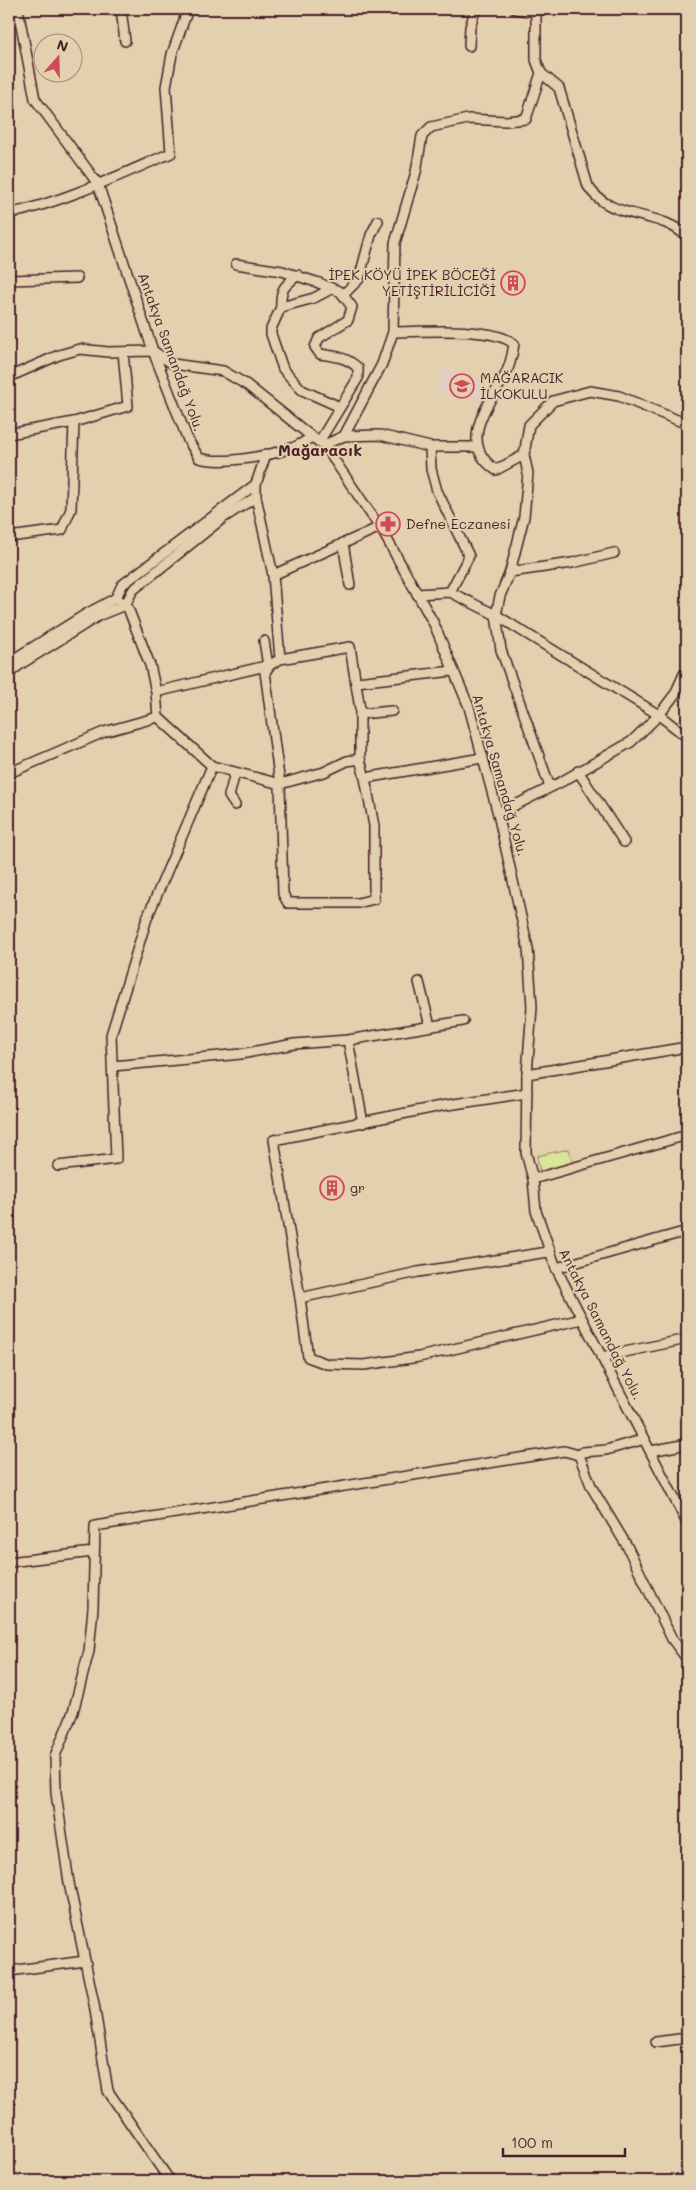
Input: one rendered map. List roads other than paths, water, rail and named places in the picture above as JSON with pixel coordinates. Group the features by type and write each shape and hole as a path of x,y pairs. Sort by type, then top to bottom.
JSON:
{"street":[{"name":"Antakya Samandağ Yolu.","path":"18,9 35,99 98,184 153,351 188,440 199,458 210,461 266,454 318,442 380,527 434,624 469,707 498,814 528,948 532,1007 527,1074 526,1154 533,1179 536,1211 548,1252 687,1523"},
{"path":"121,9 125,41"},
{"path":"9,214 29,209 98,184 171,153 166,87 172,54 188,9"},
{"path":"469,46 470,27 476,11 480,9"},
{"path":"515,9 536,10 536,60 541,73 559,88 588,186 594,195 613,208 679,228 687,237"},
{"path":"344,436 382,364 393,332 395,242 416,172 422,136 432,127 468,119 506,121 526,119 541,73"},
{"path":"343,295 359,279 371,235 378,221"},
{"path":"236,264 298,275 341,292 352,308 348,320 319,338 315,347 320,354 351,361 358,368 358,378 318,442"},
{"path":"281,307 280,294 287,284 298,275"},
{"path":"9,280 77,278"},
{"path":"331,288 314,298 281,307 277,312 272,334 283,369 302,390 340,407"},
{"path":"393,332 483,333 508,339 514,344 512,360 483,413 477,433 477,447 488,465 496,470 524,455"},
{"path":"9,377 59,355 80,349 123,352 153,351 173,364 224,371 247,385 318,442"},
{"path":"9,434 74,422 128,406 123,352"},
{"path":"550,787 501,650 496,615 500,596 510,572 524,517 528,474 524,455 529,425 552,401 572,394 590,391 619,396 687,424"},
{"path":"9,537 62,530 71,508 74,422"},
{"path":"318,442 344,436 380,435 430,446 477,447"},
{"path":"430,446 432,469 437,491 468,556 450,592"},
{"path":"266,454 256,484 256,497 273,575 280,660"},
{"path":"9,662 86,614 116,598 122,585 256,484"},
{"path":"9,674 21,664 100,615 125,605 133,590 223,518 256,497"},
{"path":"273,575 380,527"},
{"path":"343,543 350,584"},
{"path":"510,572 572,563 614,553"},
{"path":"417,594 450,592 496,615 659,714 687,737"},
{"path":"116,598 128,608 150,665 156,692 158,716 212,766 280,784 324,772 347,761 360,759"},
{"path":"156,692 269,665 280,660 350,647 357,682 360,714 360,759 374,826 374,899 358,903 288,903 283,894 280,784 266,672 269,665 264,641"},
{"path":"357,682 453,671"},
{"path":"498,814 631,742 659,714 675,694 684,674 687,673"},
{"path":"360,714 392,711"},
{"path":"9,773 104,732 158,716"},
{"path":"365,778 482,758"},
{"path":"58,1166 116,1159 111,1035 147,918 212,766"},
{"path":"578,772 624,842"},
{"path":"235,773 229,796 235,805"},
{"path":"419,982 430,1026"},
{"path":"113,1066 241,1054 294,1044 348,1040 462,1021"},
{"path":"348,1040 363,1123"},
{"path":"527,1074 687,1047"},
{"path":"527,1093 441,1106 363,1123 310,1131 274,1140 308,1357 327,1364 364,1365 419,1357 582,1319"},
{"path":"533,1179 687,1135"},
{"path":"556,1268 687,1231"},
{"path":"300,1298 418,1272 548,1252"},
{"path":"601,1357 687,1339"},
{"path":"170,2181 108,2091 68,1874 56,1793 55,1756 73,1712 89,1651 93,1608 95,1526 564,1451 579,1455 583,1452 606,1450 645,1439"},
{"path":"651,1451 687,1444"},
{"path":"579,1455 592,1488 627,1546 672,1639 687,1659"},
{"path":"9,1562 93,1552"},
{"path":"9,1971 85,1961"},
{"path":"656,2042 687,2038"}],"place":[{"name":"İPEK KÖYÜ İPEK BÖCEĞİ YETİŞTİRİLİCİĞİ","path":"513,283"},
{"name":"MAĞARACIK İLKOKULU","path":"462,386"},
{"name":"Defne Eczanesi","path":"388,524"},
{"name":"gr","path":"332,1188"}],"district":[{"name":"Mağaracık","path":"320,450"}]}
